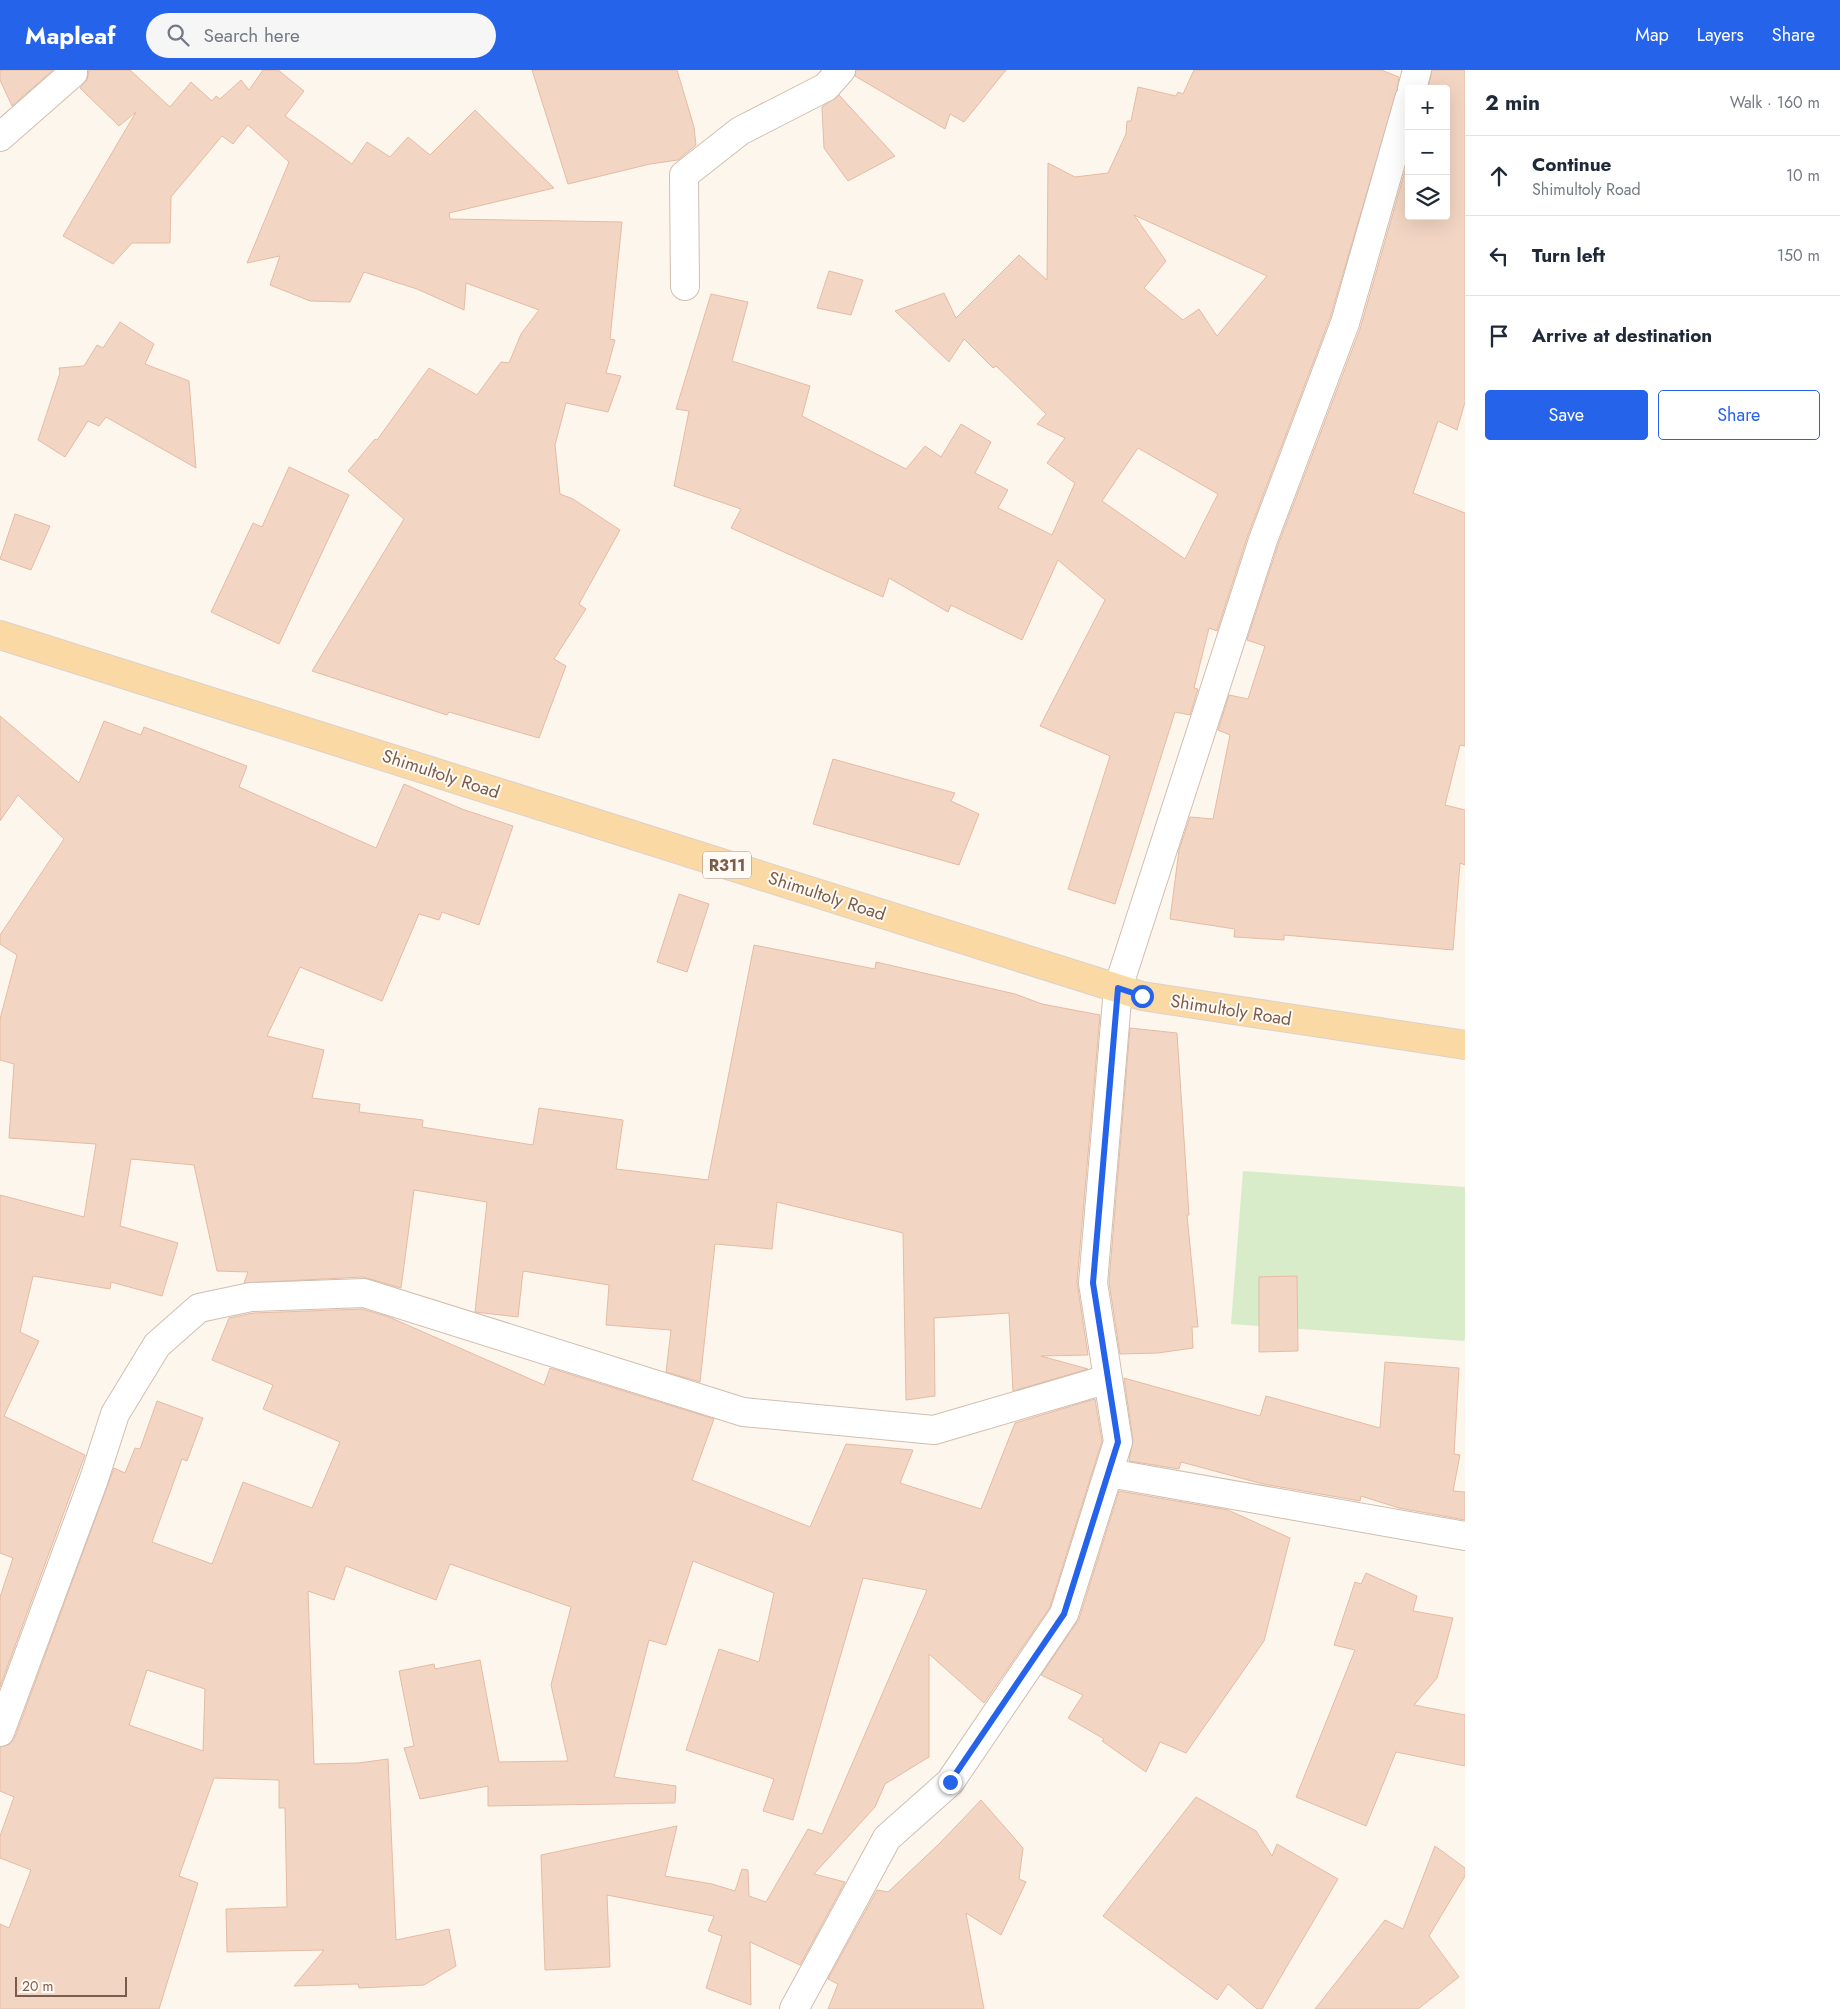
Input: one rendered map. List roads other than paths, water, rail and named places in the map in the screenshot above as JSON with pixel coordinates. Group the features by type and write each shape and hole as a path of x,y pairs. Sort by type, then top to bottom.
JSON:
{"main road":[{"name":"Shimultoly Road","path":"0,635 1142,996 1465,1045"}],"street":[{"path":"0,137 73,73 73,70"},
{"path":"685,286 684,175 740,131 826,87 841,70"},
{"path":"1413,85 1417,70"},
{"path":"794,2009 887,1838 950,1782 1064,1614 1118,1442 1093,1283 1118,988 1263,540 1345,323 1405,113"},
{"path":"0,1732 94,1479 116,1414 157,1346 199,1308 251,1297 364,1293 743,1412 934,1430 1108,1379"},
{"path":"1109,1473 1465,1536"}]}
